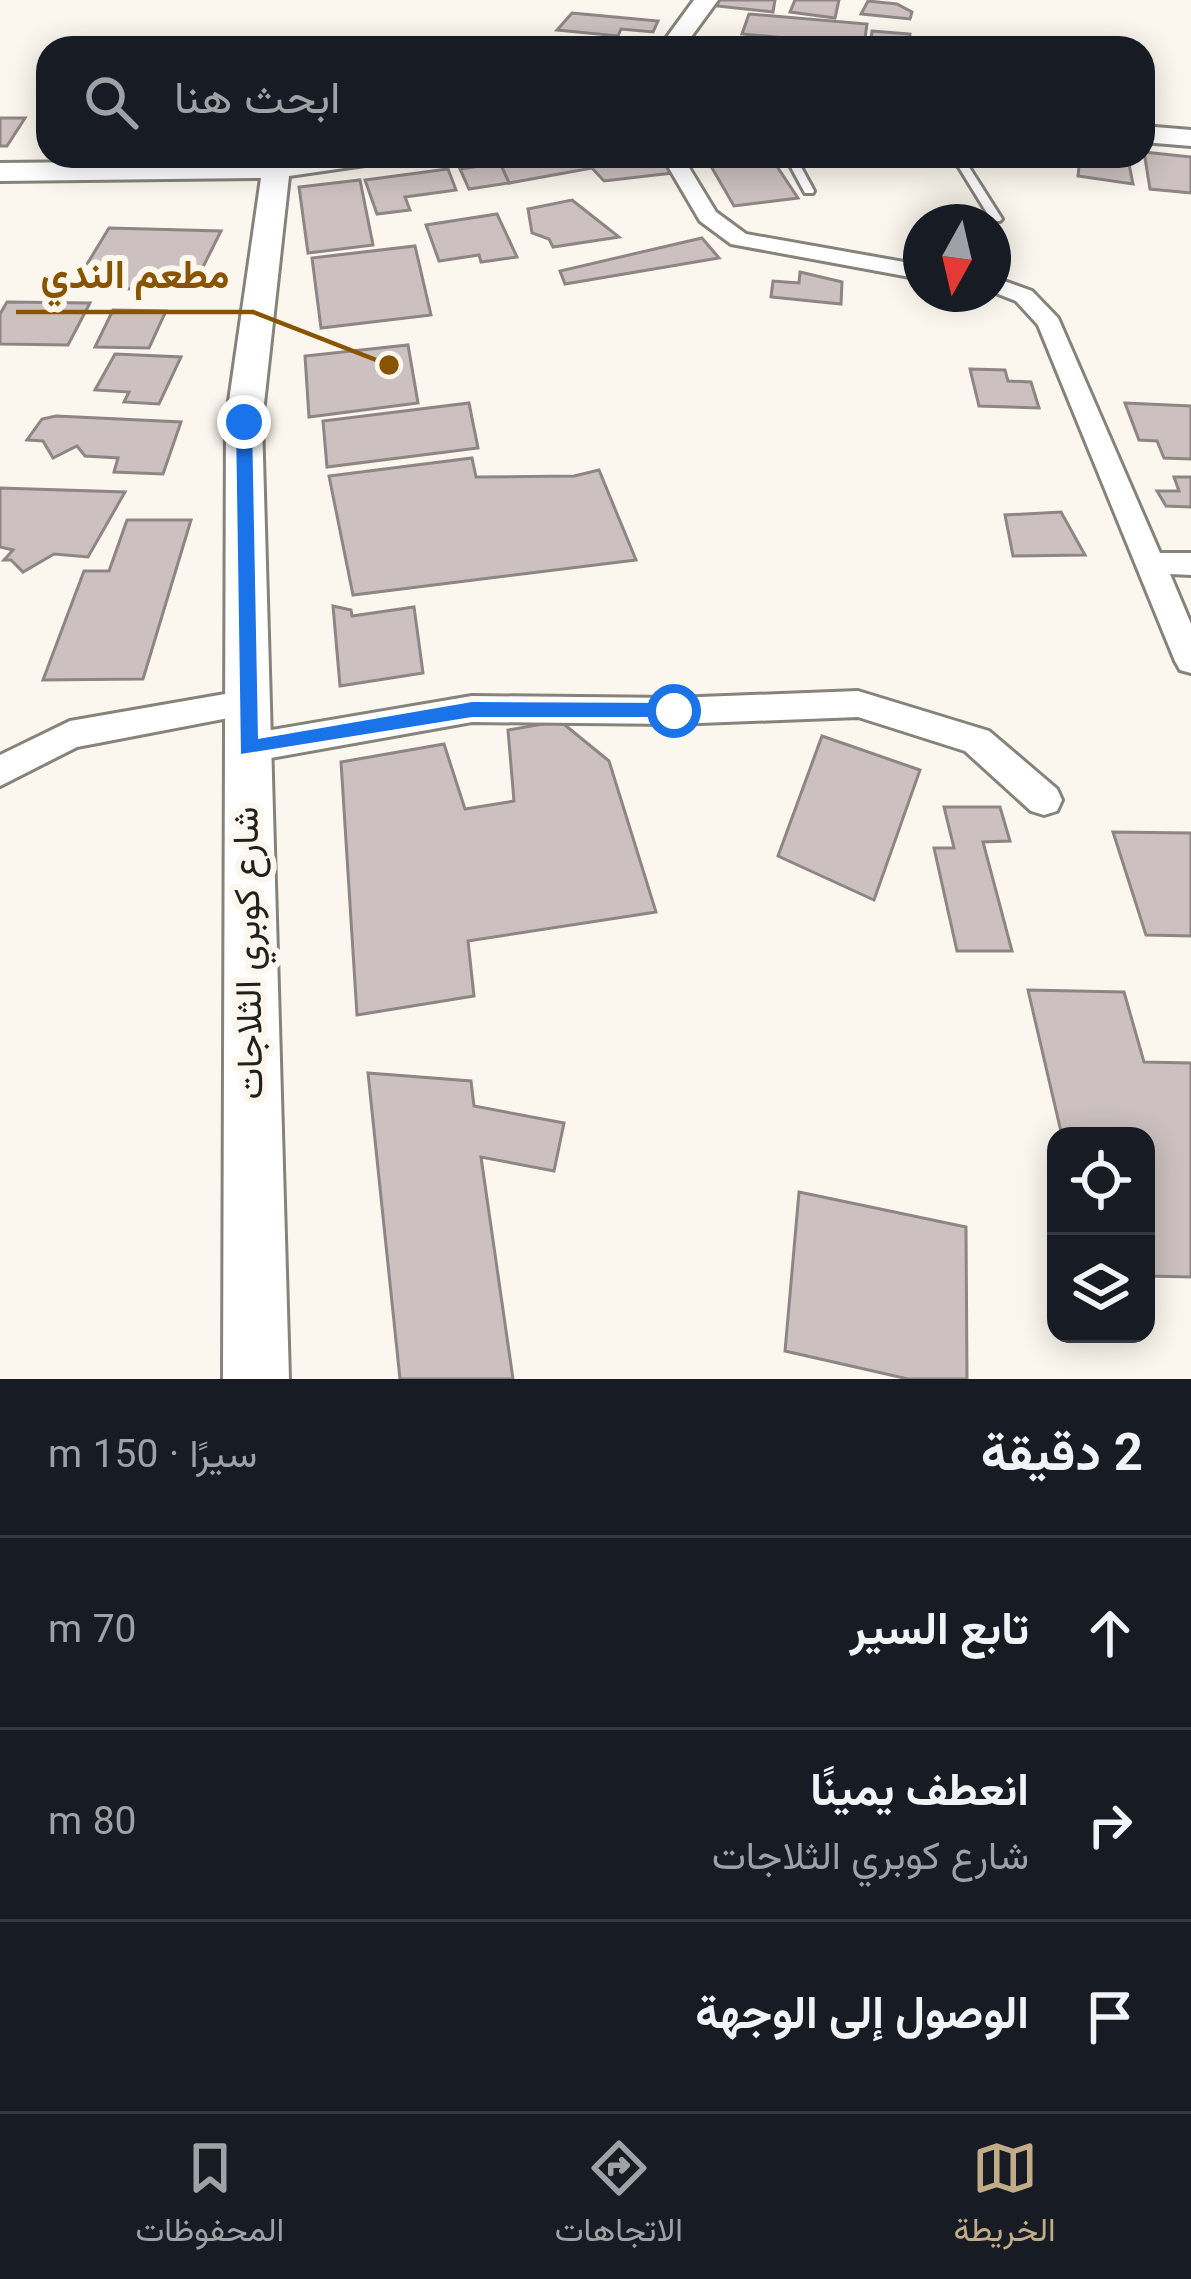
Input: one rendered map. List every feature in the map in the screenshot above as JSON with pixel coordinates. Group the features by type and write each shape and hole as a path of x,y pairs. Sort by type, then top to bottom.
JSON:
{"main road":[{"path":"680,36 706,0"},
{"path":"1155,135 1191,138"},
{"path":"0,172 123,168"},
{"name":"شارع كوبري الثلاجات","path":"256,1379 244,422 276,168"}],"street":[{"path":"680,168 709,216 739,238 903,269"},
{"path":"1011,291 1024,296 1048,322 1191,661"},
{"path":"1150,563 1191,564"},
{"path":"0,772 70,735 472,710 674,711 858,704 977,741 1044,800"}],"lane":[{"path":"797,168 809,190"},
{"path":"964,168 987,204"}],"building":[{"path":"719,0 775,0 773,12 717,6"},
{"path":"795,0 839,0 835,18 790,12"},
{"path":"868,1 897,4 912,12 910,19 861,14"},
{"path":"572,13 658,21 653,32 621,29 618,36 557,30"},
{"path":"749,14 867,24 865,36 742,34"},
{"path":"872,31 910,34 910,36 871,36"},
{"path":"0,118 25,118 7,146 0,146"},
{"path":"1155,153 1191,157 1191,193 1150,189 1147,168 1155,168"},
{"path":"502,168 592,168 509,183"},
{"path":"502,168 509,183 469,189 460,169"},
{"path":"592,168 670,168 673,173 604,181"},
{"path":"712,168 778,168 798,198 734,206"},
{"path":"1079,168 1130,168 1133,184 1078,176"},
{"path":"448,169 456,190 405,197 410,210 377,214 365,180"},
{"path":"360,180 373,245 308,253 299,187"},
{"path":"572,200 619,237 553,247 549,239 532,233 528,209"},
{"path":"497,214 517,257 481,262 479,255 439,261 426,225"},
{"path":"109,228 221,231 191,291 73,287"},
{"path":"702,238 719,258 565,284 560,271"},
{"path":"415,246 431,315 321,328 312,258"},
{"path":"800,272 842,282 841,304 771,297 773,281 799,283"},
{"path":"7,302 90,303 68,345 0,344 0,314"},
{"path":"113,310 166,311 149,348 95,347"},
{"path":"408,345 418,403 309,417 305,356"},
{"path":"115,354 181,357 159,404 124,402 129,392 95,390"},
{"path":"970,369 1005,370 1008,381 1031,382 1039,408 979,406"},
{"path":"469,403 478,448 327,467 323,421"},
{"path":"1125,403 1191,406 1191,459 1164,458 1157,441 1139,440"},
{"path":"42,419 181,422 163,474 114,472 118,458 85,456 77,446 53,458 43,441 27,440"},
{"path":"472,458 476,477 574,476 599,470 636,560 353,595 329,476"},
{"path":"1174,477 1191,477 1191,507 1166,506 1157,491 1179,491"},
{"path":"0,488 125,492 88,557 54,554 23,572 11,560 4,560 13,550 0,547"},
{"path":"1061,512 1085,555 1013,556 1005,515"},
{"path":"127,520 191,520 143,679 43,680 84,571 109,571"},
{"path":"333,606 351,610 352,616 414,607 423,673 340,686"},
{"path":"560,721 609,761 656,912 468,941 474,996 357,1015 341,762 444,744 465,809 514,801 508,730"},
{"path":"822,736 920,770 874,900 778,856"},
{"path":"944,807 1000,807 1010,841 983,842 1012,951 957,951 934,848 954,848"},
{"path":"1113,832 1191,833 1191,936 1146,935"},
{"path":"1028,990 1124,992 1144,1062 1191,1063 1191,1277 1155,1276 1155,1127 1060,1127"},
{"path":"368,1073 471,1081 474,1106 564,1123 554,1171 481,1157 513,1379 400,1379"},
{"path":"799,1192 966,1227 967,1379 908,1379 785,1351"}],"place":[{"name":"مطعم الندي","path":"389,365"}],"route":[{"path":"244,422 248,748 472,710 674,711"}]}
